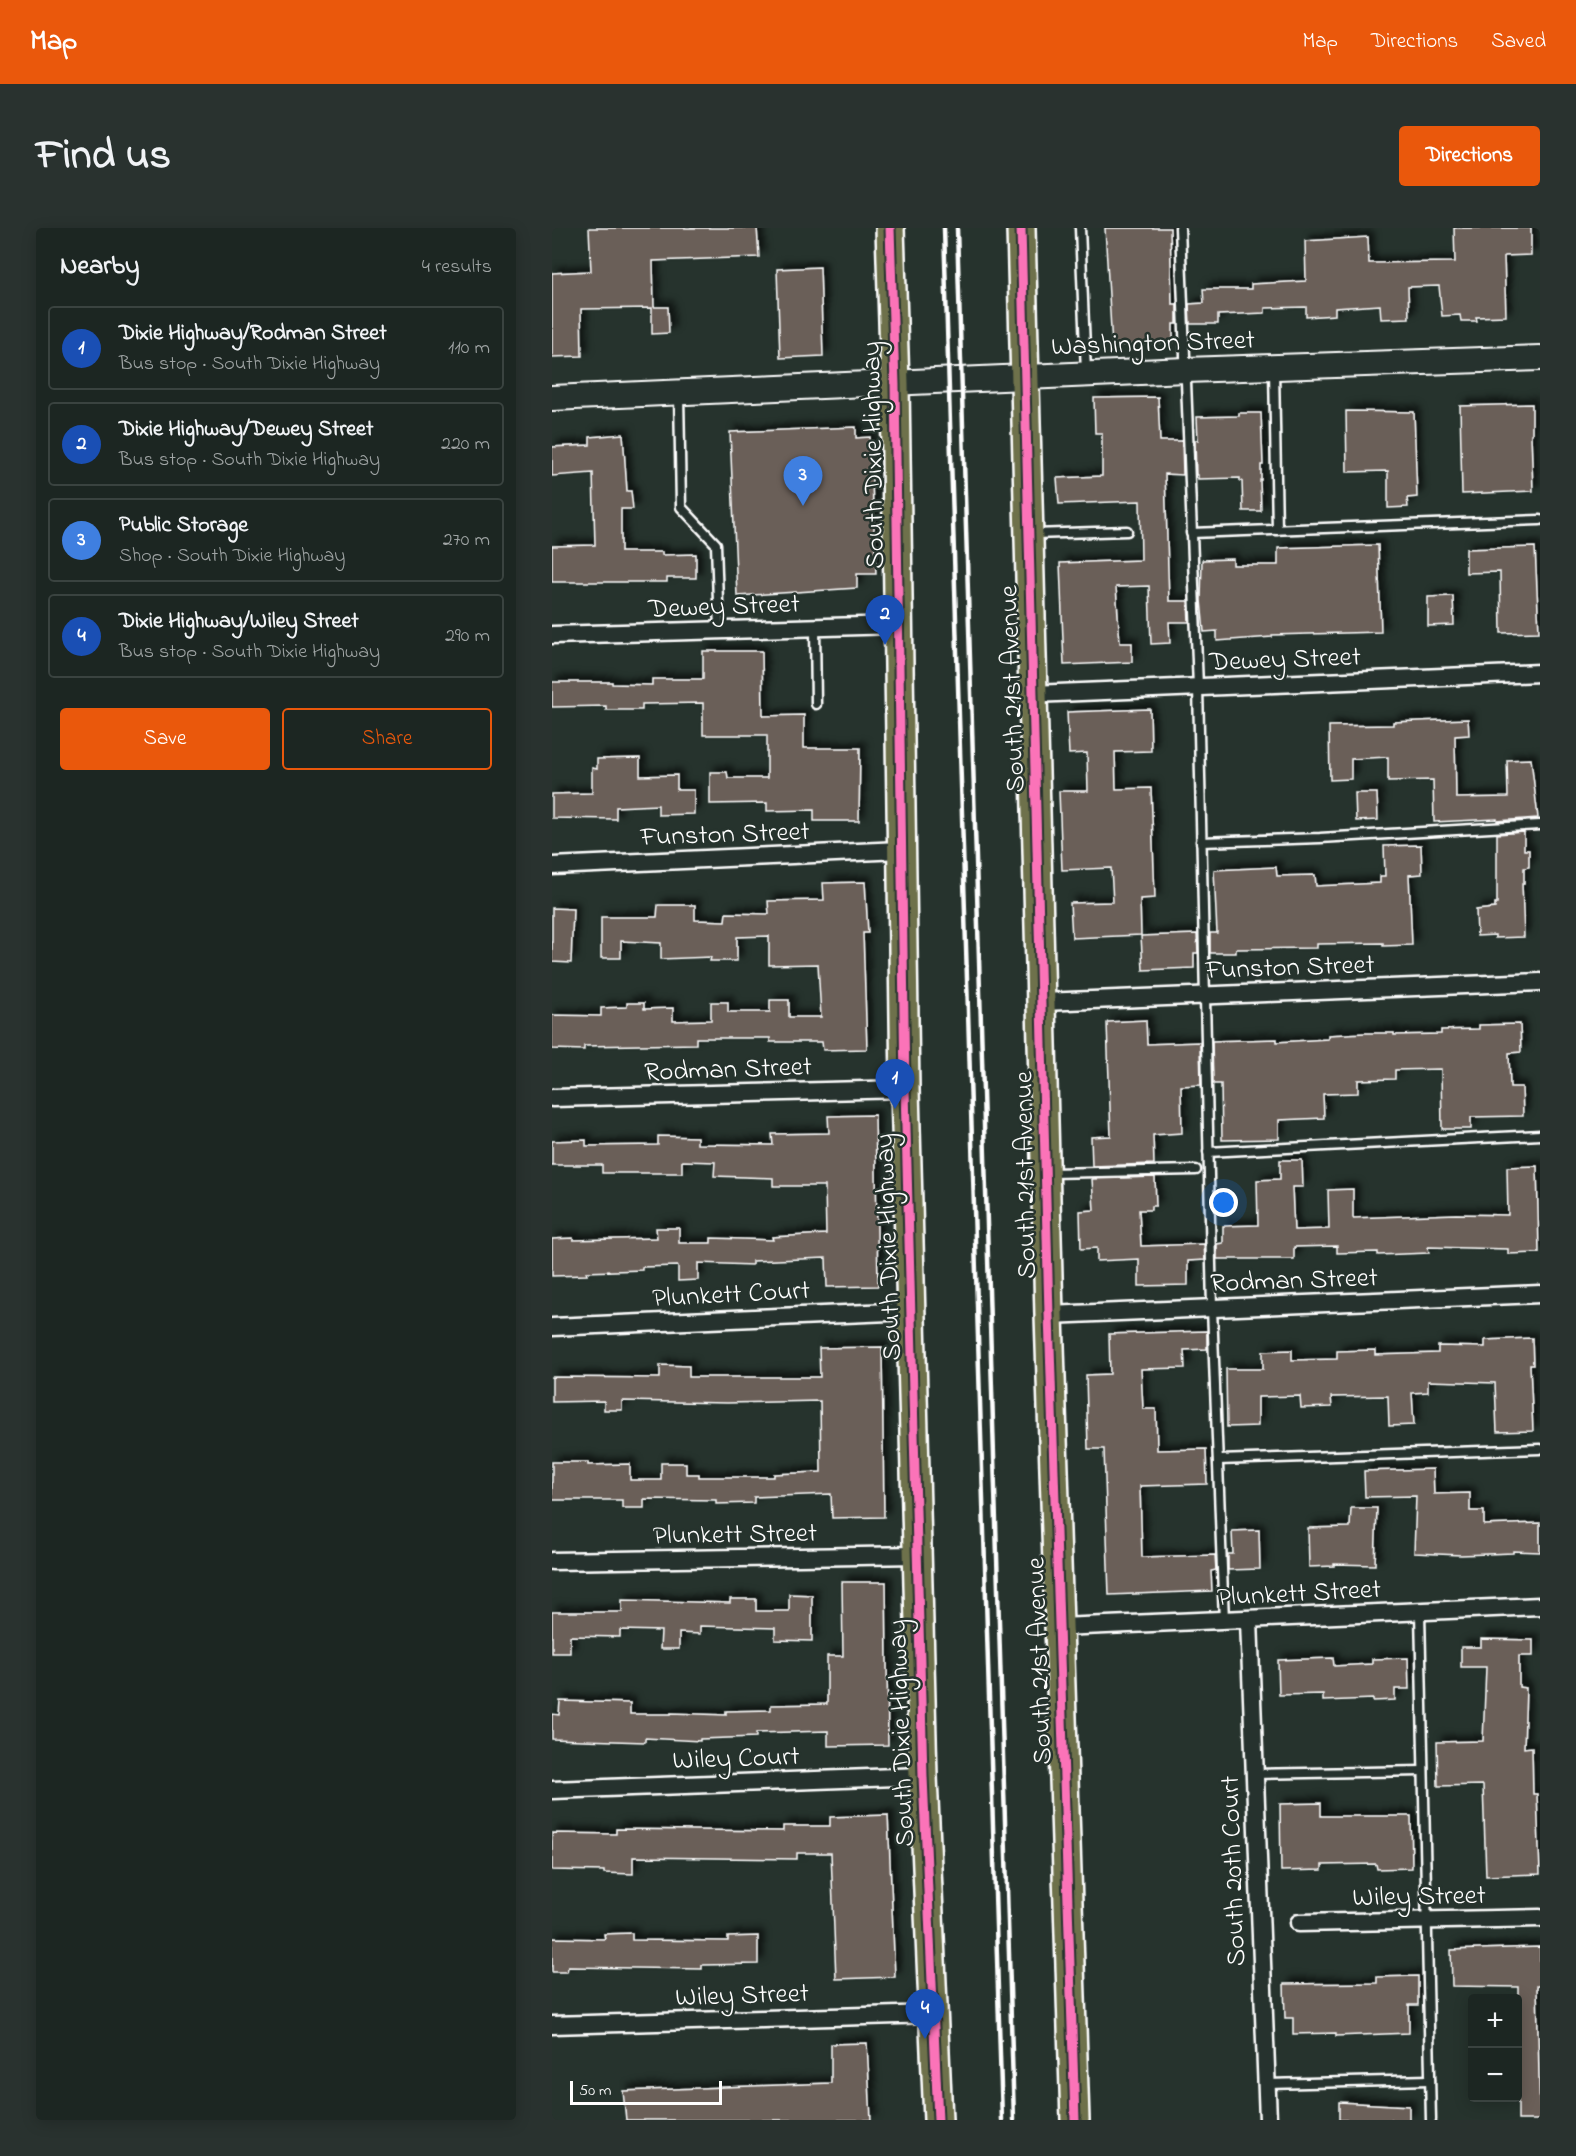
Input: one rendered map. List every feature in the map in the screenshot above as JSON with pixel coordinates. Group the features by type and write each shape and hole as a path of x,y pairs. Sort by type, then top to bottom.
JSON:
{"main road":[{"name":"South Dixie Highway","path":"890,228 895,384 905,1089 923,1776 938,2120"},
{"name":"South 21st Avenue","path":"1021,228 1049,1315 1075,2120"}],"street":[{"name":"Washington Street","path":"552,398 1186,370 1540,358"},
{"name":"Dewey Street","path":"552,635 897,625"},
{"name":"Dewey Street","path":"1033,694 1540,673"},
{"name":"Funston Street","path":"552,866 900,850"},
{"name":"Funston Street","path":"1042,1002 1540,982"},
{"name":"Rodman Street","path":"552,1098 905,1089"},
{"name":"Rodman Street","path":"1049,1315 1540,1294"},
{"name":"Plunkett Court","path":"552,1327 912,1311"},
{"name":"Plunkett Street","path":"552,1561 918,1555"},
{"name":"Plunkett Street","path":"1060,1627 1540,1606"},
{"name":"South 20th Court","path":"1249,1620 1268,2120"},
{"name":"Wiley Court","path":"552,1790 923,1776"},
{"name":"Wiley Street","path":"1299,1923 1540,1918"},
{"name":"Wiley Street","path":"552,2025 933,2014"}],"lane":[{"path":"1080,228 1086,375"},
{"path":"1180,228 1198,687 1212,1308 1224,1621"},
{"path":"1274,367 1277,530"},
{"path":"680,393 681,507 716,544 719,630"},
{"path":"1191,533 1540,520"},
{"path":"1029,534 1127,531"},
{"path":"815,627 816,704"},
{"path":"1201,842 1320,838 1540,825"},
{"path":"1208,1152 1540,1135"},
{"path":"1046,1173 1196,1170"},
{"path":"1218,1460 1540,1449"},
{"path":"1420,1612 1431,2120"},
{"path":"1254,1774 1423,1771"},
{"path":"1267,2084 1430,2080"}],"building":[{"path":"589,228 757,228 759,257 653,261 654,307 668,307 669,333 652,334 652,308 581,309 582,356 552,357 552,273 591,271"},
{"path":"1105,228 1170,228 1172,304 1177,304 1177,324 1173,324 1173,342 1112,346"},
{"path":"1454,228 1531,228 1531,255 1504,256 1506,316 1476,317 1477,321 1461,321 1460,315 1442,316 1439,286 1408,287 1409,318 1381,319 1380,305 1335,308 1335,315 1306,317 1306,307 1265,308 1265,313 1218,315 1218,324 1190,324 1189,304 1204,303 1203,289 1251,289 1251,284 1306,281 1305,241 1368,237 1369,263 1455,262"},
{"path":"820,267 823,356 780,358 777,269"},
{"path":"1158,397 1160,441 1182,441 1183,475 1165,474 1169,601 1188,601 1189,622 1169,622 1170,643 1151,644 1149,586 1116,587 1120,643 1132,643 1132,662 1064,665 1060,563 1141,560 1140,501 1059,504 1057,478 1102,476 1102,433 1095,433 1094,398"},
{"path":"1532,404 1533,491 1462,494 1460,406"},
{"path":"1346,411 1414,412 1417,497 1407,498 1408,507 1388,508 1388,471 1347,472"},
{"path":"1239,413 1261,413 1263,465 1261,465 1260,480 1261,511 1243,511 1240,478 1198,479 1196,475 1197,417 1239,416"},
{"path":"856,427 856,438 870,437 876,574 857,574 857,588 737,596 730,432"},
{"path":"623,434 627,491 631,491 633,509 621,509 621,552 662,552 662,555 696,554 696,578 667,578 667,582 552,582 552,546 595,545 593,473 552,476 552,447 590,445 590,437"},
{"path":"1378,545 1381,632 1272,635 1272,637 1217,641 1217,631 1204,632 1201,600 1202,560 1233,559 1233,565 1278,565 1278,548"},
{"path":"1535,547 1539,632 1501,633 1500,572 1466,573 1466,549"},
{"path":"1453,596 1454,625 1428,626 1428,597"},
{"path":"703,651 762,651 763,716 804,715 804,748 860,748 859,821 814,821 814,810 767,811 767,803 710,804 710,772 727,772 728,778 767,778 767,735 703,735 703,703 642,704 642,710 606,710 606,706 552,707 552,682 652,685 652,679 703,679"},
{"path":"1150,709 1151,751 1115,752 1116,789 1151,788 1155,898 1140,899 1141,935 1072,938 1070,903 1113,902 1111,868 1062,870 1059,791 1088,791 1087,753 1069,754 1067,712"},
{"path":"1468,719 1469,735 1455,736 1456,798 1508,797 1507,760 1531,759 1538,818 1434,822 1433,780 1388,781 1388,757 1351,759 1351,779 1330,780 1329,726 1393,725 1393,722"},
{"path":"640,758 640,776 677,775 677,790 694,790 694,814 658,815 658,805 616,807 616,819 552,818 552,794 592,793 592,768 597,769 597,759"},
{"path":"1355,793 1377,793 1378,820 1356,821"},
{"path":"1524,832 1524,850 1529,850 1529,867 1524,868 1524,883 1522,883 1524,937 1477,936 1476,910 1495,908 1495,903 1497,903 1497,834"},
{"path":"1421,845 1422,874 1409,875 1412,945 1317,944 1317,948 1236,949 1236,953 1210,953 1210,933 1217,933 1214,870 1276,867 1277,876 1315,875 1316,886 1380,883 1380,876 1385,876 1384,846"},
{"path":"865,882 868,933 863,933 867,1049 823,1050 822,1042 770,1042 770,1038 696,1038 696,1044 584,1046 584,1050 552,1049 552,1015 601,1016 601,1008 627,1007 627,1003 644,1003 644,1009 673,1008 673,1021 711,1020 711,1002 728,1002 728,1012 770,1012 770,1000 789,1000 789,1017 821,1017 818,964 769,965 769,936 737,937 737,961 710,961 711,957 661,959 661,943 621,941 621,958 601,958 601,917 657,917 658,905 695,905 695,920 725,921 726,913 769,914 768,901 824,900 823,883"},
{"path":"552,908 573,909 571,963 552,962"},
{"path":"1197,934 1198,953 1194,953 1194,968 1143,970 1141,936"},
{"path":"1146,1020 1147,1044 1200,1042 1201,1085 1181,1086 1182,1133 1153,1135 1154,1164 1092,1166 1091,1137 1111,1136 1107,1023"},
{"path":"1520,1024 1521,1052 1509,1053 1510,1087 1522,1087 1523,1116 1471,1117 1471,1129 1442,1129 1441,1069 1395,1070 1395,1079 1358,1080 1358,1093 1323,1094 1324,1118 1279,1120 1279,1139 1222,1140 1221,1084 1213,1084 1212,1041 1277,1039 1277,1042 1328,1039 1328,1035 1365,1033 1441,1034 1441,1030 1479,1029 1479,1025"},
{"path":"875,1115 878,1286 827,1287 826,1258 752,1261 752,1265 698,1263 698,1280 678,1281 678,1266 642,1267 642,1270 552,1276 552,1239 657,1238 656,1228 679,1228 679,1243 711,1243 711,1238 773,1240 772,1237 826,1234 825,1186 773,1186 773,1178 714,1176 715,1162 682,1161 682,1173 602,1173 602,1165 552,1165 552,1141 586,1140 586,1146 658,1145 658,1136 697,1137 697,1144 773,1145 772,1134 829,1133 828,1116"},
{"path":"1280,1160 1302,1160 1303,1187 1292,1187 1294,1230 1329,1229 1328,1190 1353,1189 1353,1218 1456,1214 1508,1215 1507,1167 1537,1166 1539,1253 1508,1254 1508,1249 1428,1247 1429,1253 1378,1255 1378,1252 1337,1253 1337,1246 1294,1247 1294,1259 1217,1259 1217,1244 1223,1243 1223,1226 1258,1225 1257,1180 1280,1179"},
{"path":"1155,1177 1156,1206 1151,1206 1151,1210 1139,1210 1141,1246 1204,1244 1205,1260 1188,1261 1188,1285 1139,1286 1139,1259 1097,1261 1097,1248 1081,1249 1080,1211 1094,1210 1092,1179"},
{"path":"1207,1331 1207,1349 1184,1350 1185,1368 1141,1369 1143,1409 1156,1409 1157,1450 1206,1449 1207,1484 1140,1486 1142,1557 1215,1555 1216,1570 1211,1571 1212,1591 1109,1595 1104,1449 1088,1449 1086,1375 1110,1374 1109,1334"},
{"path":"1532,1338 1533,1365 1530,1365 1533,1431 1497,1432 1495,1383 1428,1381 1428,1392 1412,1393 1414,1425 1389,1426 1388,1396 1331,1397 1332,1407 1301,1408 1300,1396 1258,1397 1258,1426 1227,1427 1226,1369 1263,1369 1263,1351 1292,1350 1292,1360 1337,1359 1337,1351 1375,1350 1375,1355 1438,1353 1438,1346 1485,1347 1485,1340"},
{"path":"882,1347 884,1517 832,1518 831,1494 754,1497 754,1503 716,1504 716,1500 644,1499 644,1508 622,1508 622,1500 552,1500 552,1462 588,1462 588,1465 630,1464 630,1480 661,1480 661,1463 686,1463 686,1474 699,1474 699,1477 774,1477 774,1474 821,1472 820,1401 727,1403 622,1401 622,1410 604,1410 604,1401 552,1402 552,1377 660,1378 660,1365 689,1366 689,1377 820,1377 819,1348"},
{"path":"1433,1469 1434,1494 1470,1493 1470,1511 1484,1511 1484,1525 1540,1523 1540,1552 1513,1551 1513,1553 1461,1555 1414,1553 1416,1496 1365,1497 1364,1471"},
{"path":"1351,1508 1377,1508 1375,1565 1334,1564 1334,1566 1309,1567 1308,1528 1350,1527"},
{"path":"1259,1530 1260,1569 1228,1570 1228,1554 1233,1554 1232,1531"},
{"path":"842,1582 886,1582 888,1745 828,1746 828,1731 756,1733 756,1737 700,1739 700,1741 645,1738 645,1742 552,1739 552,1714 559,1715 560,1701 630,1703 630,1714 726,1715 726,1711 771,1710 771,1705 827,1704 827,1656 843,1656"},
{"path":"789,1594 812,1595 812,1641 775,1640 775,1628 700,1626 700,1634 679,1633 679,1649 660,1649 661,1631 620,1630 620,1637 570,1636 570,1653 552,1653 552,1612 622,1612 622,1600 730,1603 730,1599 756,1599 756,1611 789,1611"},
{"path":"1481,1639 1533,1640 1533,1656 1519,1656 1519,1687 1526,1688 1524,1748 1532,1747 1533,1794 1537,1794 1540,1874 1486,1876 1483,1785 1438,1786 1437,1742 1483,1741 1486,1667 1461,1667 1461,1647 1481,1647"},
{"path":"1333,1658 1334,1666 1372,1664 1372,1659 1408,1658 1409,1689 1395,1689 1395,1700 1323,1701 1323,1694 1279,1695 1278,1660"},
{"path":"1321,1803 1321,1816 1411,1816 1412,1868 1377,1869 1376,1864 1322,1865 1322,1870 1281,1871 1280,1804"},
{"path":"888,1815 895,1977 836,1979 831,1853 797,1853 797,1859 633,1857 633,1874 552,1870 552,1833 616,1834 616,1829 783,1831 783,1826 830,1826 830,1817"},
{"path":"632,1933 632,1940 728,1941 728,1937 758,1936 758,1964 702,1965 702,1969 568,1967 567,1972 552,1972 552,1938 605,1939 604,1934"},
{"path":"1540,1947 1540,1986 1537,1986 1540,2120 1518,2120 1518,2102 1522,2102 1522,1994 1518,1994 1518,1987 1452,1986 1451,1950"},
{"path":"1418,1976 1418,2005 1409,2005 1409,2033 1336,2036 1336,2033 1293,2034 1293,2018 1285,2018 1284,1984 1377,1983 1377,1977"},
{"path":"867,2043 871,2120 626,2120 623,2091 831,2083 831,2044"},
{"path":"1339,2102 1409,2106 1409,2120 1339,2120"}],"railway":[{"path":"944,228 1002,2120"},
{"path":"957,228 1014,2120"}],"cycle path":[{"path":"890,228 895,384 905,1089 923,1776 938,2120"},
{"path":"1021,228 1049,1315 1075,2120"}],"place":[{"name":"Public Storage","path":"803,506"},
{"name":"Dixie Highway/Dewey Street","path":"885,645"},
{"name":"Dixie Highway/Rodman Street","path":"895,1109"},
{"name":"Dixie Highway/Wiley Street","path":"925,2039"}]}
